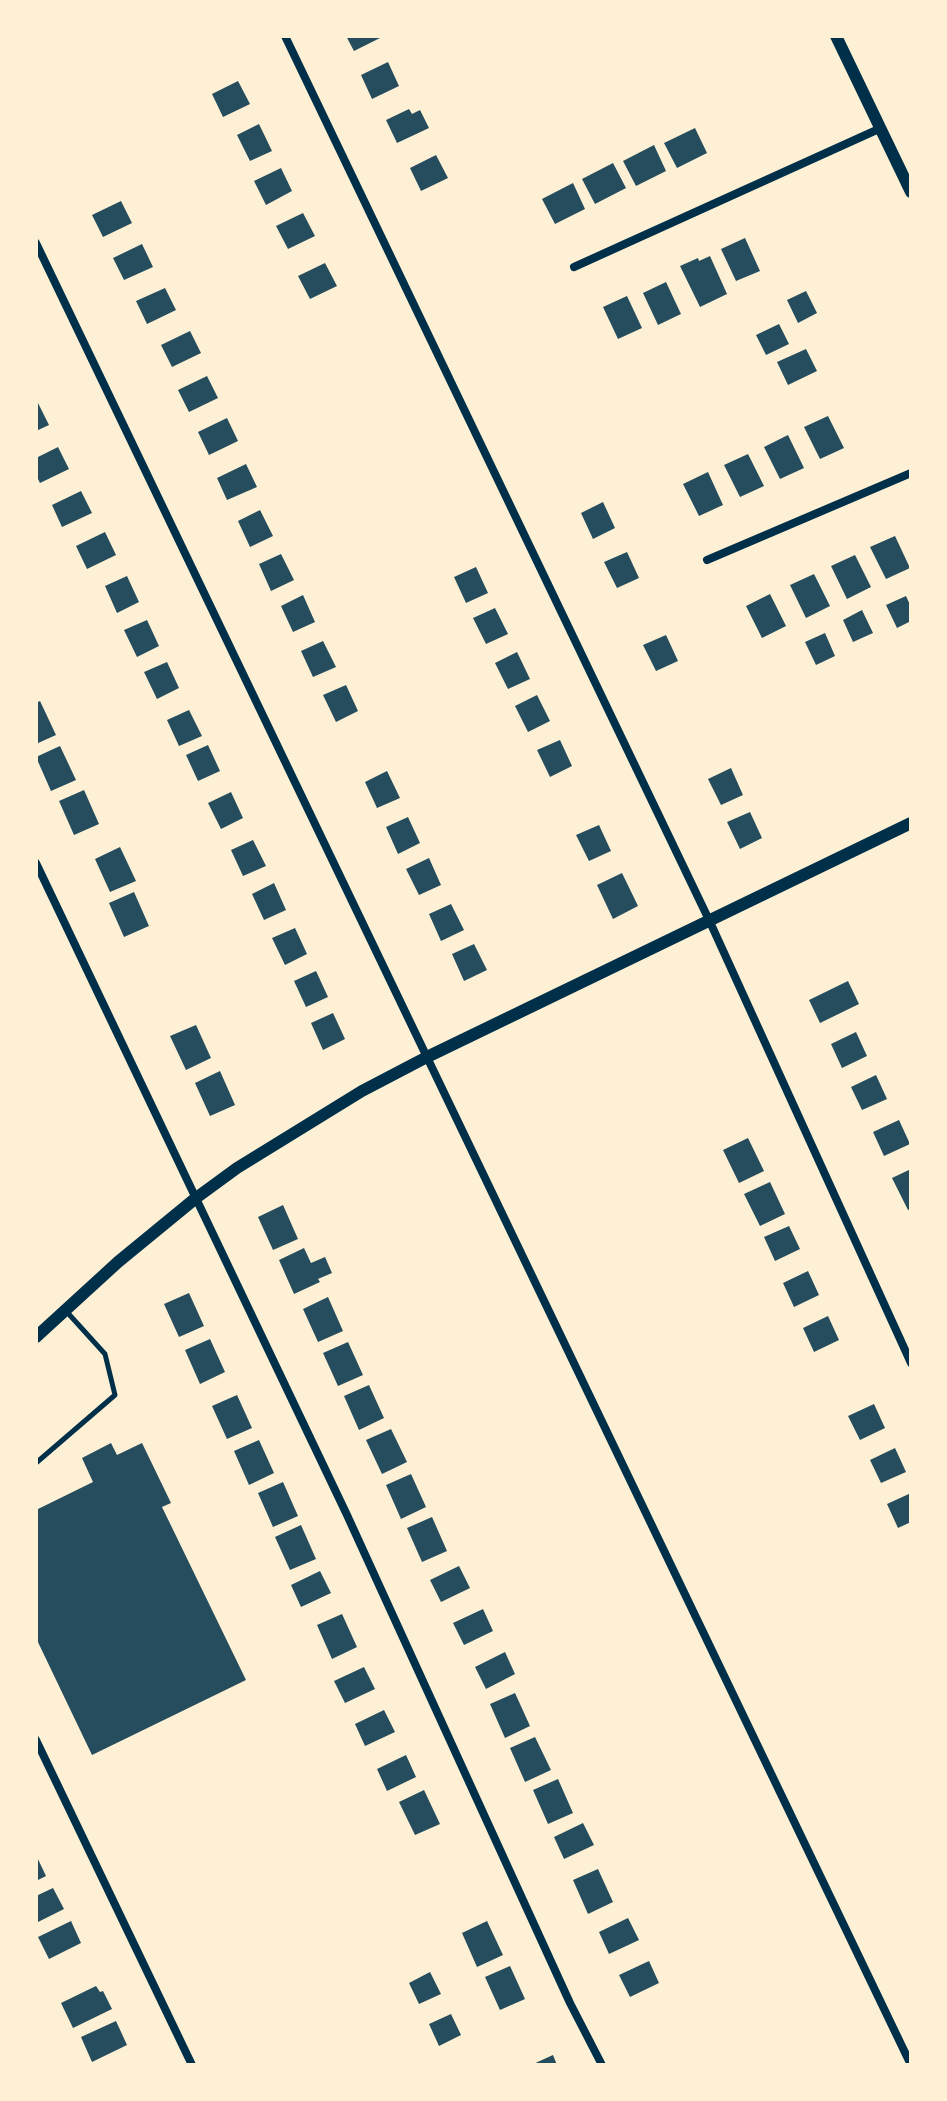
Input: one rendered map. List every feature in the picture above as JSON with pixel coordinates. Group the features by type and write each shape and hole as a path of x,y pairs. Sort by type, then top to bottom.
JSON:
{"street":[{"path":"285,36 710,922 911,1363"},
{"path":"836,36 911,192"},
{"path":"574,267 881,128"},
{"path":"36,243 911,2065"},
{"path":"707,560 911,473"},
{"path":"36,1337 118,1262 196,1198 312,1120 427,1057 911,823"},
{"path":"36,863 347,1515 563,1989 602,2065"},
{"path":"36,1740 192,2065"}],"lane":[{"path":"36,1463 115,1395 105,1354 65,1310"}],"building":[{"path":"346,36 384,36 354,51"},
{"path":"388,62 399,86 372,99 361,75"},
{"path":"238,81 250,104 223,117 212,94"},
{"path":"409,109 412,114 420,110 429,128 397,143 386,120"},
{"path":"259,124 272,151 250,161 237,135"},
{"path":"695,128 707,153 677,168 664,143"},
{"path":"654,145 666,171 636,186 623,161"},
{"path":"436,155 448,178 421,191 410,168"},
{"path":"613,163 626,188 595,204 582,179"},
{"path":"281,168 292,191 266,205 254,181"},
{"path":"573,183 585,209 555,224 542,199"},
{"path":"121,201 132,223 103,237 92,215"},
{"path":"303,213 315,236 288,249 276,226"},
{"path":"745,238 760,271 736,281 721,249"},
{"path":"142,244 153,267 124,280 113,258"},
{"path":"710,256 727,294 700,307 680,266"},
{"path":"325,263 337,286 310,299 298,276"},
{"path":"666,282 681,314 658,325 643,293"},
{"path":"165,288 176,310 147,324 136,301"},
{"path":"806,291 817,313 798,323 787,300"},
{"path":"627,296 642,328 618,339 603,307"},
{"path":"779,324 789,344 766,355 756,335"},
{"path":"190,331 201,353 172,367 161,345"},
{"path":"806,349 817,371 788,385 777,362"},
{"path":"207,376 218,398 189,412 178,390"},
{"path":"36,404 49,425 36,431"},
{"path":"828,416 844,448 820,459 804,427"},
{"path":"227,418 238,441 209,455 198,432"},
{"path":"788,435 804,468 780,479 764,447"},
{"path":"58,447 69,469 40,483 36,475 36,458"},
{"path":"748,454 764,486 740,497 724,465"},
{"path":"246,464 257,487 227,500 217,478"},
{"path":"708,472 723,505 699,516 683,484"},
{"path":"81,491 92,513 62,527 52,505"},
{"path":"603,502 615,528 593,539 581,513"},
{"path":"260,510 273,536 250,547 238,521"},
{"path":"105,532 116,555 87,569 76,546"},
{"path":"895,536 910,568 886,579 870,547"},
{"path":"627,552 639,578 617,588 604,562"},
{"path":"281,554 294,580 271,591 259,564"},
{"path":"855,555 871,587 847,599 831,566"},
{"path":"476,567 488,593 466,603 454,577"},
{"path":"814,574 830,606 806,618 790,585"},
{"path":"127,576 139,602 117,613 105,586"},
{"path":"770,594 786,626 762,638 746,606"},
{"path":"303,595 315,622 293,632 281,606"},
{"path":"906,596 911,607 911,621 897,628 886,605"},
{"path":"495,608 508,634 486,644 473,618"},
{"path":"862,610 873,633 853,642 843,620"},
{"path":"147,620 159,646 137,657 124,630"},
{"path":"825,633 835,656 816,665 805,642"},
{"path":"666,635 678,661 656,671 643,645"},
{"path":"323,641 336,667 313,677 301,651"},
{"path":"517,652 530,679 508,689 495,663"},
{"path":"167,662 179,688 157,699 144,672"},
{"path":"346,685 358,711 336,722 323,695"},
{"path":"537,695 550,721 528,732 515,706"},
{"path":"40,701 56,735 36,744 36,703"},
{"path":"189,710 202,736 179,746 167,720"},
{"path":"560,740 572,766 550,777 537,750"},
{"path":"208,745 220,771 198,781 186,755"},
{"path":"60,746 76,780 51,791 36,757"},
{"path":"731,768 743,795 721,805 708,779"},
{"path":"387,771 400,798 377,808 365,782"},
{"path":"84,790 99,824 74,835 59,801"},
{"path":"231,792 243,818 221,829 208,803"},
{"path":"750,812 762,838 740,849 727,822"},
{"path":"408,817 420,843 398,854 386,827"},
{"path":"599,825 611,851 589,861 576,835"},
{"path":"253,840 266,866 243,876 231,850"},
{"path":"120,847 136,881 110,892 95,859"},
{"path":"429,858 441,885 419,895 406,869"},
{"path":"622,873 638,906 613,919 597,885"},
{"path":"274,883 286,910 264,920 252,894"},
{"path":"134,892 149,926 124,937 109,903"},
{"path":"451,904 464,930 441,941 429,914"},
{"path":"295,928 307,954 285,965 272,938"},
{"path":"474,944 487,970 464,981 452,954"},
{"path":"316,971 328,997 306,1007 294,981"},
{"path":"848,981 859,1004 820,1023 809,1000"},
{"path":"333,1013 345,1039 323,1050 311,1023"},
{"path":"196,1025 211,1058 186,1070 170,1036"},
{"path":"856,1032 867,1056 842,1068 831,1044"},
{"path":"220,1071 235,1105 210,1116 195,1083"},
{"path":"876,1075 887,1099 862,1110 851,1087"},
{"path":"899,1120 910,1144 884,1156 873,1132"},
{"path":"748,1138 764,1171 739,1183 723,1150"},
{"path":"911,1169 911,1209 908,1210 892,1178"},
{"path":"770,1182 785,1214 760,1226 744,1194"},
{"path":"283,1205 298,1239 273,1250 258,1217"},
{"path":"789,1226 800,1249 775,1261 764,1237"},
{"path":"304,1248 311,1263 325,1257 332,1273 294,1294 279,1260"},
{"path":"808,1271 819,1295 794,1307 783,1283"},
{"path":"189,1293 204,1326 179,1337 164,1304"},
{"path":"328,1297 343,1331 318,1342 303,1309"},
{"path":"828,1316 839,1340 814,1352 803,1328"},
{"path":"210,1339 225,1372 200,1384 185,1350"},
{"path":"348,1342 363,1375 338,1386 323,1353"},
{"path":"369,1385 384,1418 359,1430 344,1396"},
{"path":"237,1395 252,1428 227,1439 212,1406"},
{"path":"874,1404 885,1428 860,1440 848,1416"},
{"path":"391,1429 407,1462 382,1474 366,1440"},
{"path":"259,1440 274,1473 249,1485 234,1451"},
{"path":"111,1443 117,1455 142,1443 171,1503 162,1507 246,1680 92,1755 36,1638 36,1510 93,1482 82,1458"},
{"path":"895,1448 906,1472 881,1483 870,1460"},
{"path":"411,1474 426,1507 401,1519 386,1485"},
{"path":"283,1482 298,1516 273,1527 258,1493"},
{"path":"911,1493 911,1522 898,1528 887,1504"},
{"path":"432,1517 447,1551 422,1562 407,1528"},
{"path":"301,1525 316,1559 290,1570 275,1537"},
{"path":"459,1566 470,1588 441,1602 430,1580"},
{"path":"320,1571 331,1593 301,1607 291,1585"},
{"path":"483,1609 493,1631 464,1645 453,1623"},
{"path":"342,1614 357,1647 332,1659 317,1625"},
{"path":"505,1652 515,1674 486,1689 475,1667"},
{"path":"364,1667 375,1689 345,1703 334,1681"},
{"path":"515,1693 530,1726 505,1738 490,1704"},
{"path":"384,1710 395,1732 365,1746 355,1724"},
{"path":"535,1737 551,1770 525,1782 510,1748"},
{"path":"406,1755 416,1777 387,1791 377,1769"},
{"path":"558,1779 573,1813 548,1824 533,1790"},
{"path":"424,1790 440,1824 415,1835 399,1802"},
{"path":"583,1823 594,1845 564,1859 554,1837"},
{"path":"36,1855 46,1876 36,1881"},
{"path":"598,1869 613,1902 588,1914 573,1880"},
{"path":"53,1888 64,1909 36,1923 36,1896"},
{"path":"628,1918 639,1940 609,1954 599,1932"},
{"path":"71,1921 81,1943 49,1959 38,1937"},
{"path":"487,1921 503,1955 477,1967 462,1933"},
{"path":"649,1961 659,1983 630,1997 619,1975"},
{"path":"510,1966 525,1999 500,2010 485,1977"},
{"path":"430,1972 441,1994 419,2004 409,1983"},
{"path":"96,1986 100,1992 103,1991 112,2009 73,2028 61,2003"},
{"path":"451,2014 461,2035 439,2046 429,2024"},
{"path":"116,2021 127,2045 92,2062 81,2037"},
{"path":"553,2055 557,2065 531,2065"}]}
